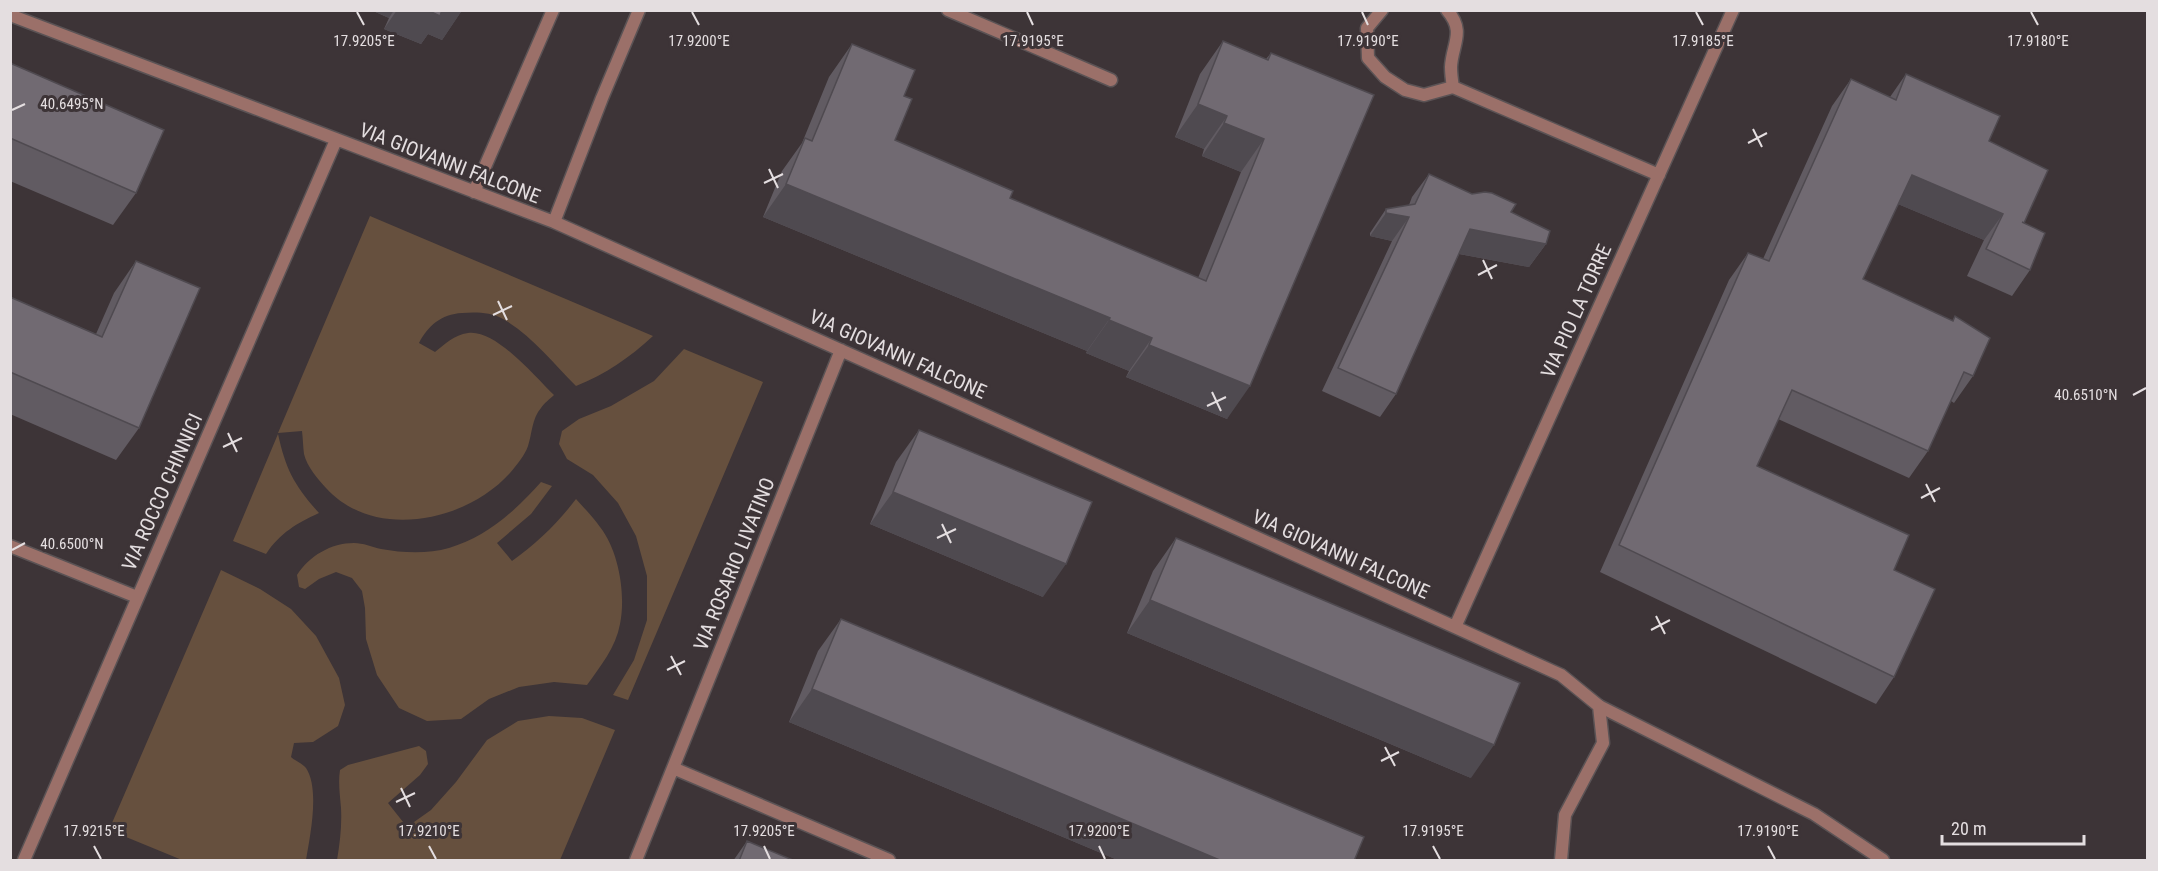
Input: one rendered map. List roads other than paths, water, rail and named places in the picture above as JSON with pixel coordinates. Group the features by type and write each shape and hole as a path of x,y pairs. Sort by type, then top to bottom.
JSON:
{"street":[{"path":"474,192 553,10"},
{"path":"554,222 639,10"},
{"path":"948,10 1111,80"},
{"path":"1382,10 1367,28 1368,58 1385,77 1405,90 1424,95 1453,87 1659,175"},
{"path":"1447,10 1453,17 1458,35 1451,66 1453,87"},
{"name":"VIA PIO LA TORRE","path":"1455,627 1733,10"},
{"name":"VIA GIOVANNI FALCONE","path":"10,15 554,222 1455,627 1561,675 1599,706 1814,814 1883,861"},
{"name":"VIA ROCCO CHINNICI","path":"24,861 336,140"},
{"name":"VIA ROSARIO LIVATINO","path":"636,861 841,350"},
{"path":"10,546 137,597"},
{"path":"1561,861 1566,814 1603,743 1599,706"},
{"path":"673,768 889,861"}]}
